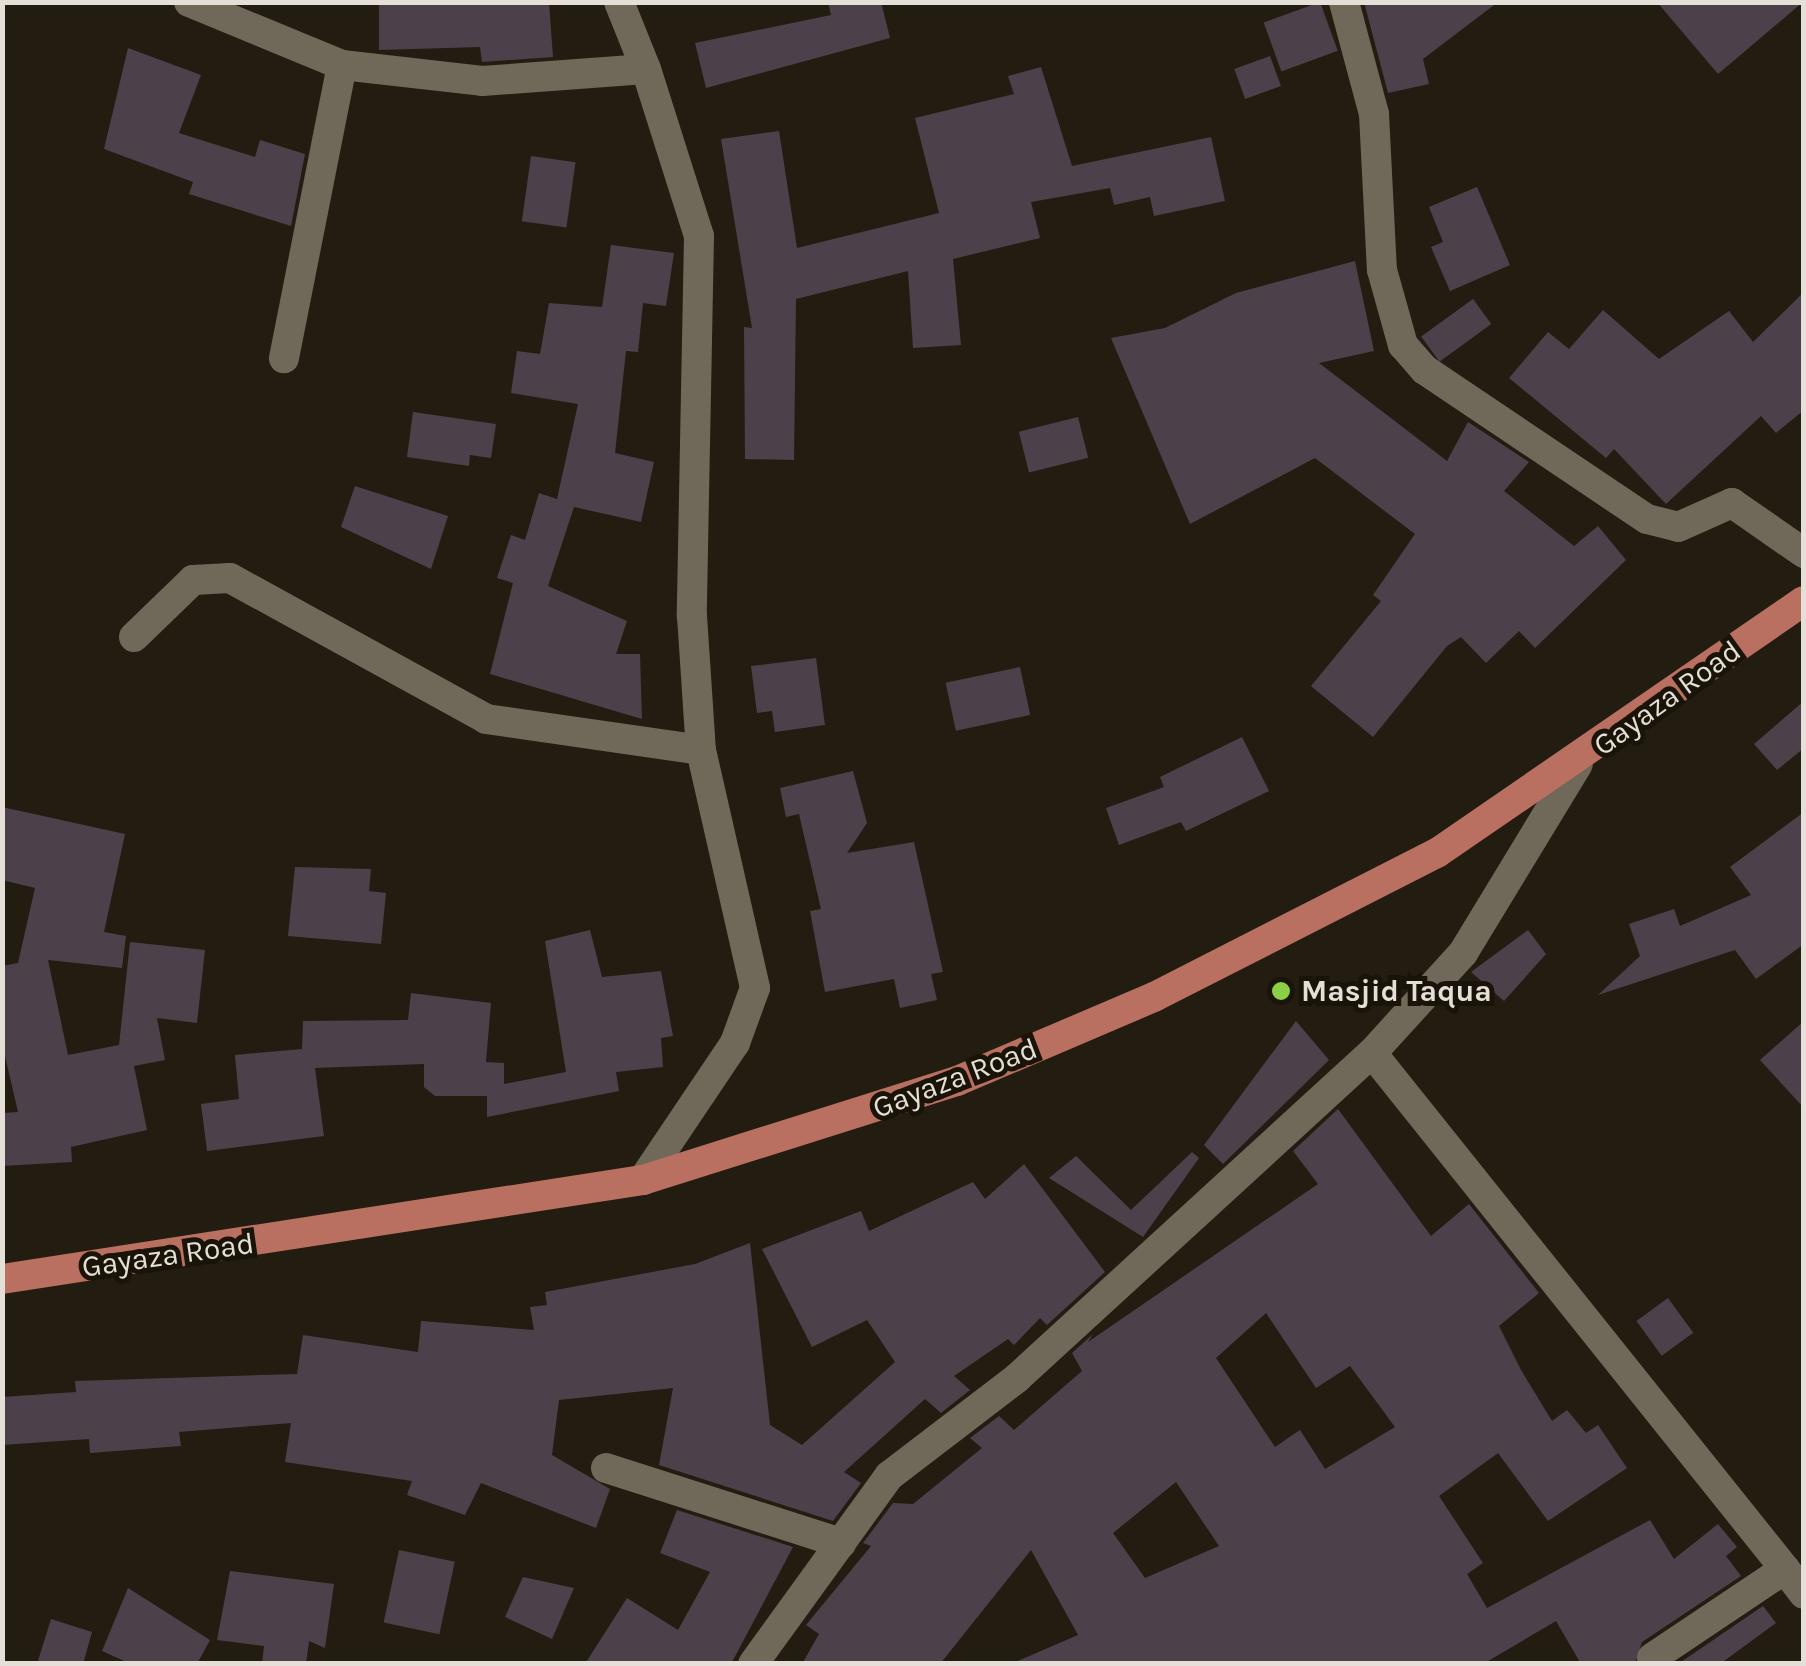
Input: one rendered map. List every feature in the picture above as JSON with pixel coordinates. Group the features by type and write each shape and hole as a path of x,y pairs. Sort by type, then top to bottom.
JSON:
{"main road":[{"name":"Gayaza Road","path":"2,1279 643,1180 958,1081 1154,997 1437,853 1578,764 1804,601"}],"street":[{"path":"188,2 342,65 482,81 646,68"},
{"path":"618,2 646,68 699,236 692,616 700,750 755,988 735,1043 643,1180"},
{"path":"1344,2 1374,114 1382,270 1402,345 1425,370 1648,519 1678,527 1732,503 1804,553"},
{"path":"284,358 342,65"},
{"path":"134,637 193,580 230,578 486,719 700,750"},
{"path":"754,1664 889,1476 1018,1378 1372,1053 1462,953 1578,764"},
{"path":"1372,1053 1804,1594"},
{"path":"606,1468 841,1543"},
{"path":"1652,1658 1784,1568"}],"building":[{"path":"379,2 549,2 553,57 482,62 480,47 379,50"},
{"path":"828,2 881,2 890,38 706,88 695,43 831,15"},
{"path":"1320,2 1338,51 1281,71 1264,23"},
{"path":"1364,2 1498,2 1423,59 1429,84 1388,93"},
{"path":"1657,2 1803,2 1718,74"},
{"path":"128,48 201,75 179,133 255,157 260,140 305,154 291,226 189,194 193,182 104,149"},
{"path":"1270,56 1281,86 1245,99 1234,69"},
{"path":"1041,67 1072,166 1211,137 1225,201 1154,216 1150,197 1114,205 1110,188 1031,202 1040,238 953,259 961,345 913,348 908,271 796,299 794,460 745,459 744,327 752,328 721,139 779,131 797,248 939,213 915,118 1014,94 1008,76"},
{"path":"531,156 576,162 566,228 522,221"},
{"path":"1477,187 1510,265 1450,291 1431,247 1443,242 1429,207"},
{"path":"611,245 674,253 666,306 643,303 638,352 626,351 615,453 654,462 641,522 574,507 548,586 627,621 616,654 640,654 642,719 490,674 513,583 497,578 511,535 525,540 539,493 557,499 578,404 511,393 517,351 540,354 549,303 602,307"},
{"path":"1355,261 1374,351 1319,363 1447,461 1468,422 1529,462 1504,491 1574,546 1598,526 1626,560 1535,648 1519,631 1486,663 1461,637 1447,646 1373,737 1311,686 1381,601 1373,595 1415,534 1315,458 1190,524 1111,338 1165,328 1236,293"},
{"path":"1804,292 1804,410 1776,433 1761,416 1666,504 1614,449 1606,458 1509,378 1548,332 1569,349 1603,310 1659,359 1729,311 1753,342"},
{"path":"1473,299 1491,324 1439,362 1421,337"},
{"path":"413,412 496,424 491,458 470,455 469,466 407,457"},
{"path":"1078,417 1088,458 1029,473 1019,432"},
{"path":"355,486 448,516 431,569 341,527"},
{"path":"816,658 825,725 775,732 772,711 757,713 751,666"},
{"path":"1020,667 1030,715 956,731 946,683"},
{"path":"1804,701 1804,748 1777,770 1754,744"},
{"path":"1242,737 1269,791 1186,831 1181,822 1119,845 1106,808 1164,787 1160,777"},
{"path":"853,771 867,823 847,853 914,842 943,972 931,974 937,1000 900,1008 894,979 825,992 810,911 821,909 799,814 786,817 780,788"},
{"path":"2,807 125,834 104,932 126,936 122,968 48,960 68,1055 119,1045 130,942 205,950 197,1023 157,1018 165,1060 134,1066 147,1130 71,1147 72,1162 2,1166 2,1113 18,1112 2,1043 2,966 18,963 35,888 2,880"},
{"path":"1804,812 1804,944 1756,979 1735,950 1598,995 1640,956 1629,924 1674,909 1680,926 1751,895 1730,867"},
{"path":"295,867 371,869 369,891 386,893 381,944 288,936"},
{"path":"590,930 602,977 661,971 673,1036 661,1038 663,1067 616,1072 619,1091 487,1117 487,1096 435,1096 424,1087 424,1064 315,1068 324,1136 207,1151 201,1104 239,1099 235,1055 302,1049 303,1021 408,1020 411,993 491,1003 486,1062 504,1063 504,1084 566,1072 545,941"},
{"path":"1528,930 1546,954 1504,1001 1471,972"},
{"path":"1296,1021 1329,1060 1223,1164 1204,1145"},
{"path":"1804,1021 1804,1108 1760,1060"},
{"path":"1338,1109 1431,1236 1469,1204 1539,1293 1499,1326 1521,1370 1552,1421 1567,1410 1586,1433 1598,1425 1627,1468 1548,1521 1498,1453 1439,1496 1483,1563 1467,1574 1487,1608 1650,1520 1674,1559 1718,1524 1737,1547 1726,1556 1741,1576 1642,1642 1635,1664 1581,1664 1556,1621 1483,1664 1011,1664 1078,1635 1031,1550 940,1664 802,1664 819,1634 806,1625 871,1546 863,1543 893,1503 913,1504 982,1448 970,1438 999,1416 1014,1430 1082,1371 1072,1353 1093,1334 1088,1342 1318,1184 1293,1151","holes":["1266,1313 1316,1388 1350,1366 1395,1427 1325,1469 1300,1430 1275,1447 1216,1358","1176,1482 1219,1546 1145,1578 1113,1533"]},
{"path":"1192,1152 1199,1158 1143,1237 1049,1178 1076,1156 1131,1210"},
{"path":"1024,1164 1105,1272 1047,1325 1040,1318 1014,1345 1008,1339 954,1376 970,1390 941,1413 925,1399 844,1472 861,1483 833,1521 659,1465 673,1388 559,1400 552,1455 610,1489 596,1528 481,1483 465,1515 407,1495 412,1481 285,1462 291,1423 179,1432 181,1446 90,1453 89,1439 2,1445 2,1397 76,1392 75,1381 297,1374 303,1335 418,1352 421,1321 534,1330 530,1307 547,1305 545,1292 695,1264 750,1243 770,1425 802,1445 895,1362 867,1320 812,1347 762,1249 861,1211 869,1231 973,1182 985,1199"},
{"path":"1668,1298 1693,1333 1662,1356 1636,1321"},
{"path":"677,1510 793,1547 731,1664 585,1664 627,1598 678,1630 710,1572 660,1553"},
{"path":"399,1550 455,1562 439,1634 384,1622"},
{"path":"230,1571 334,1584 325,1648 309,1641 306,1664 262,1664 264,1646 217,1640"},
{"path":"523,1577 574,1588 552,1639 505,1617"},
{"path":"128,1588 210,1640 197,1664 131,1664 102,1651"},
{"path":"1763,1606 1776,1623 1720,1664 1678,1664"},
{"path":"51,1619 92,1632 83,1664 37,1664"}],"place":[{"name":"Masjid Taqua","path":"1281,991"}]}
